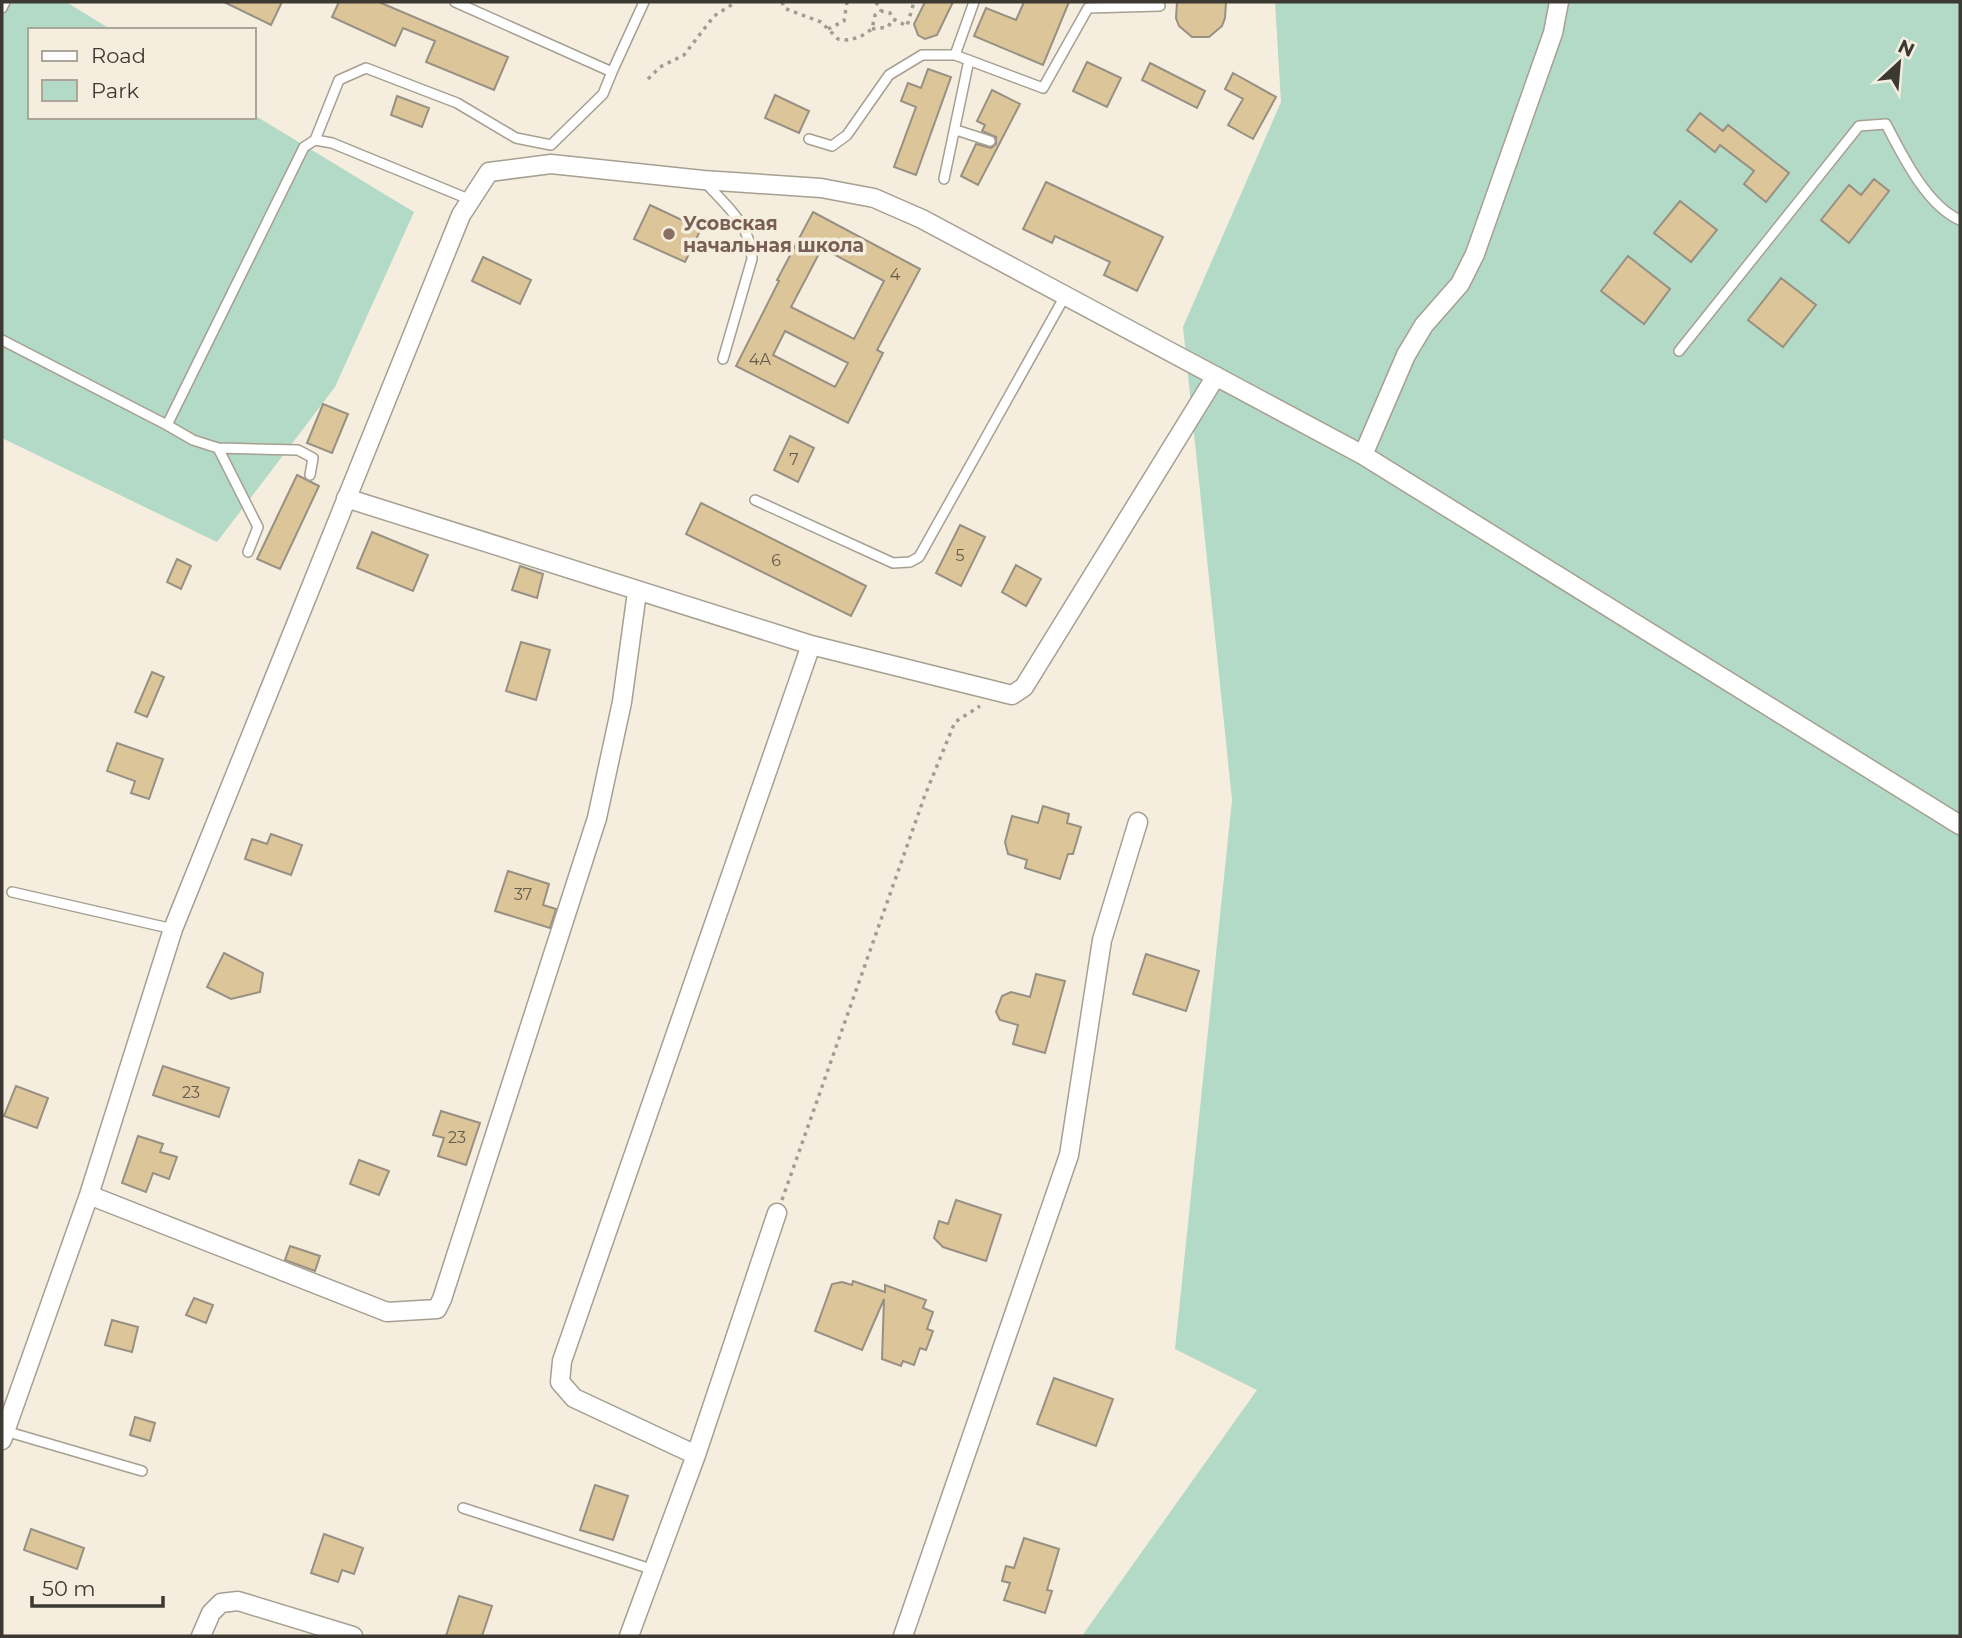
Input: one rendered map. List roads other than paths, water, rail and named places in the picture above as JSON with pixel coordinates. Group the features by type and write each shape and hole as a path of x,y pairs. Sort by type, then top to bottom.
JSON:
{"street":[{"path":"1363,455 1406,355 1424,325 1460,285 1475,254 1553,33 1559,2"},
{"path":"3,1434 89,1195 173,929 461,215 489,172 551,164 703,180 821,188 874,198 922,219 1066,294 1399,476 1960,825"},
{"path":"346,498 636,592 811,645 1012,695 1024,687 1216,376"},
{"path":"89,1195 387,1312 437,1309 597,818 622,702 636,592"},
{"path":"696,1455 574,1398 560,1382 562,1361 811,645"},
{"path":"903,1636 1069,1155 1102,940 1138,822"},
{"path":"629,1636 696,1455 777,1213"},
{"path":"201,1636 211,1613 222,1602 238,1601 354,1636"}],"lane":[{"path":"2,8 5,2"},
{"path":"455,2 612,72"},
{"path":"167,425 304,147 315,140 339,80 366,68 457,103 516,138 551,145 603,94 644,2"},
{"path":"956,55 974,2"},
{"path":"809,139 832,146 847,135 889,75 922,55 956,55 1043,88 1088,8 1160,6"},
{"path":"944,178 969,60"},
{"path":"1679,351 1859,127 1886,124 1912,174 1949,215 1960,220"},
{"path":"956,130 990,141"},
{"path":"315,140 332,143 471,200"},
{"path":"703,180 746,228 751,246 752,259 723,359"},
{"path":"755,500 893,563 910,562 919,557 1066,294"},
{"path":"2,340 194,440 218,448 298,450 313,458 310,475"},
{"path":"218,448 258,527 248,552"},
{"path":"12,892 173,929"},
{"path":"3,1434 142,1471"},
{"path":"463,1508 654,1570"}],"place":[{"name":"Усовская начальная школа","path":"669,234"}]}
